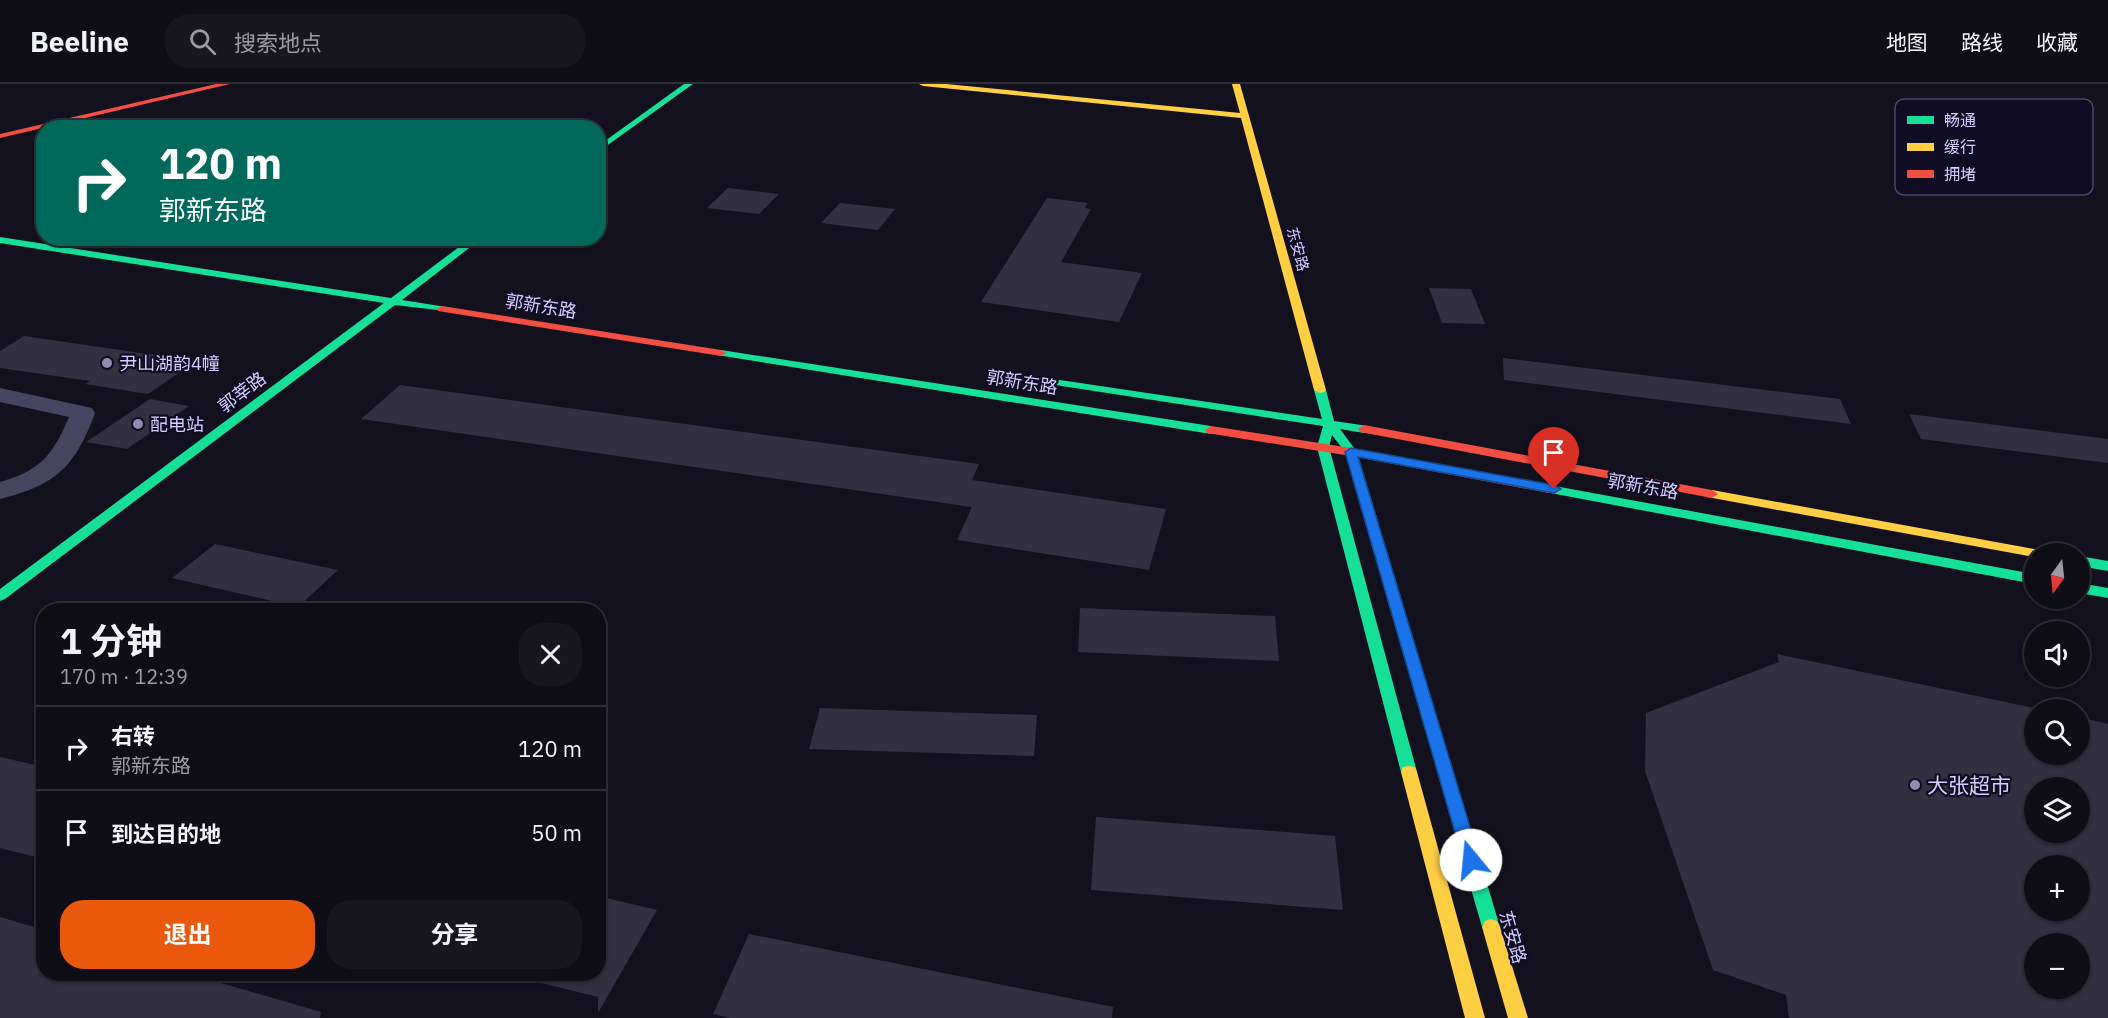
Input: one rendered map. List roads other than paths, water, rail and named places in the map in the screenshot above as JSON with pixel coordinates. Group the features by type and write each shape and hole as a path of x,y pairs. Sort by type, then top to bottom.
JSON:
{"main road":[{"path":"70,120 226,84"},
{"path":"606,144 689,84"},
{"path":"923,84 1245,116"},
{"name":"东安路","path":"1236,84 1329,423 1351,452 1518,1018"},
{"path":"0,136 36,128"},
{"name":"郭新东路","path":"0,240 36,246"},
{"name":"郭新东路","path":"39,246 1323,447 1736,521 2024,577"},
{"name":"郭莘路","path":"0,596 467,246"},
{"path":"391,283 437,290"},
{"name":"郭新东路","path":"1024,377 1329,423 2024,551"},
{"name":"东安路","path":"1329,423 1323,447 1475,1018"},
{"path":"2090,563 2108,566"},
{"path":"2090,590 2108,594"}],"street":[{"path":"0,395 82,413 69,448 54,467 26,484 0,491"}],"place":[{"name":"尹山湖韵4幢","path":"107,363"},
{"name":"配电站","path":"138,424"},
{"name":"大张超市","path":"1915,785"}]}
